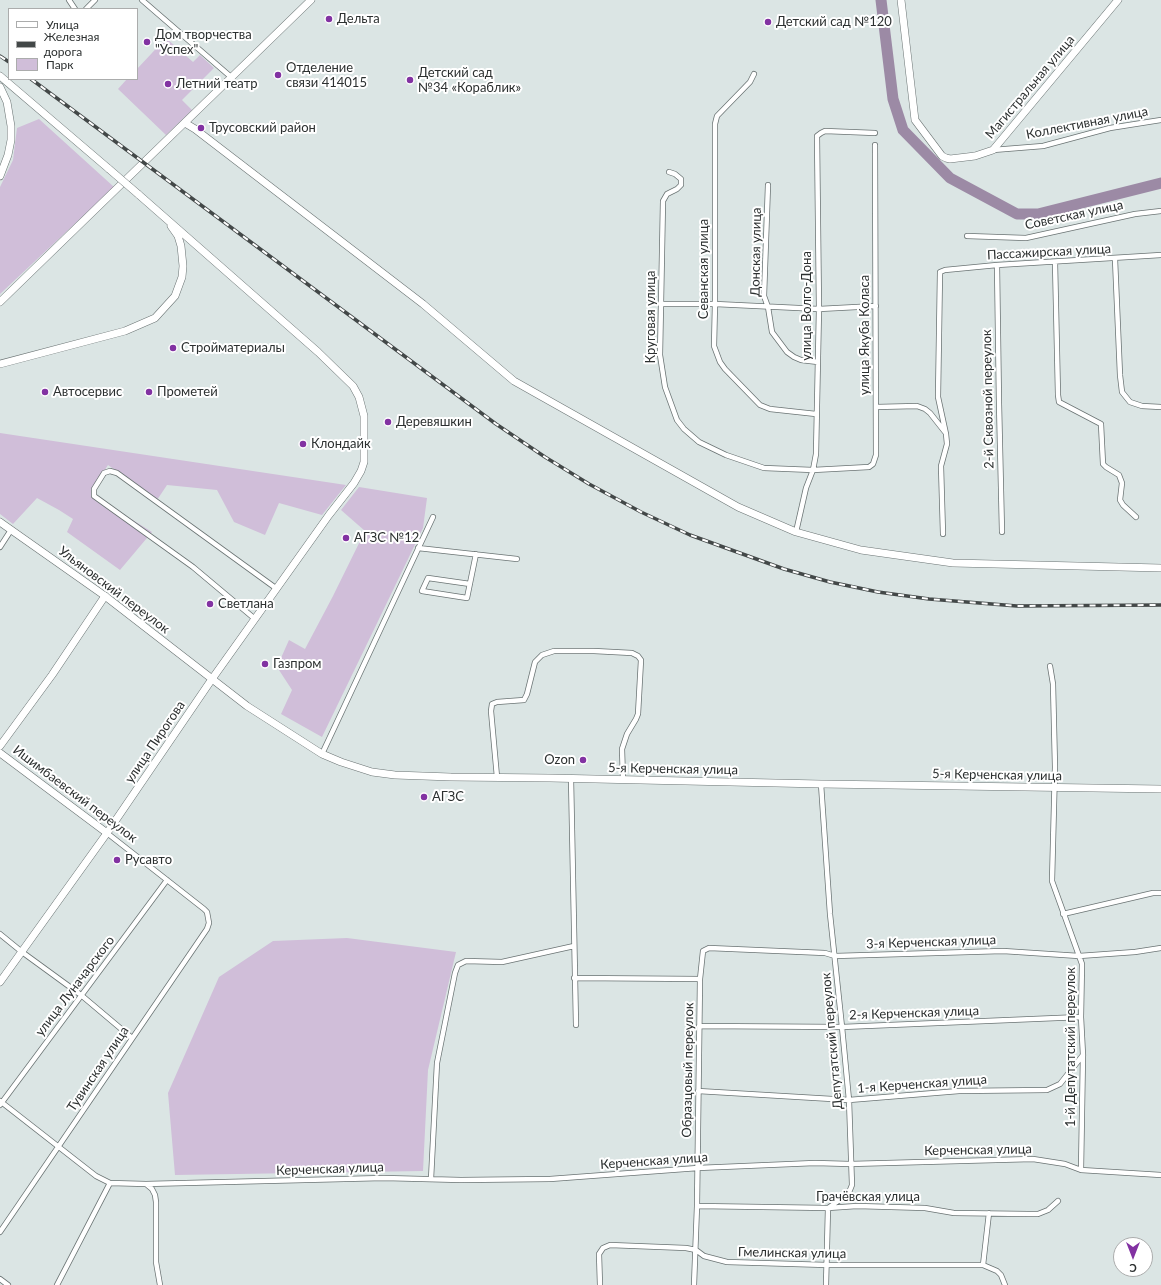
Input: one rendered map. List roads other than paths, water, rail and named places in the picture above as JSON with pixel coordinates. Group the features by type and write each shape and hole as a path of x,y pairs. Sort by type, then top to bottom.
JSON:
{"main road":[{"path":"0,302 311,0"},
{"name":"Магистральная улица","path":"901,0 914,117 916,123 942,156 946,158 975,156 993,150 1118,0"},
{"path":"0,76 163,216 178,236 181,246 183,266 182,277 175,296 155,318 125,331 0,364"},
{"path":"0,87 7,102 12,126 8,155 0,176"},
{"path":"185,123 195,129 423,304 514,381 738,507 796,532 861,550 953,563 1161,568"},
{"name":"улица Пирогова","path":"0,982 107,833 212,679 329,515 354,483 364,462 364,416 359,397 353,386 318,352 163,216"},
{"name":"Ульяновский переулок","path":"0,522 105,596 212,679"},
{"path":"0,746 52,675 105,596"},
{"name":"5-я Керченская улица","path":"212,679 246,706 322,754 372,772 388,774 420,776 821,784 1161,789"},
{"name":"Ишимбаевский переулок","path":"0,752 107,833"}],"street":[{"path":"87,8 95,0"},
{"path":"142,0 231,77"},
{"name":"Севанская улица","path":"754,74 750,82 717,116 715,124 716,304 714,346 720,362 725,369 760,405 766,408 816,414"},
{"name":"Коллективная улица","path":"993,150 1043,146 1110,128 1161,120"},
{"name":"улица Волго-Дона","path":"796,532 806,488 813,470 816,454 819,309 817,136 825,131 875,133"},
{"name":"улица Якуба Коласа","path":"813,470 869,467 873,464 876,455 875,145"},
{"name":"Круговая улица","path":"669,172 675,174 681,179 681,185 677,189 667,194 663,201 660,355 665,386 677,420 684,429 699,442 726,455 764,468 813,470"},
{"name":"Донская улица","path":"768,185 764,296 768,307 772,332 787,352 794,357 801,360 818,362"},
{"name":"Советская улица","path":"967,236 1026,238 1135,214 1161,211"},
{"name":"Пассажирская улица","path":"946,434 938,397 940,272 945,270 997,265 1161,255"},
{"path":"1115,259 1122,392 1130,402 1142,406 1161,407"},
{"path":"1055,262 1059,402 1101,424 1103,464 1120,475 1122,483 1120,500 1123,505 1136,517"},
{"name":"2-й Сквозной переулок","path":"997,265 998,403 1002,532"},
{"path":"661,304 716,304 819,309 876,306"},
{"path":"876,407 917,406 925,409 930,413 946,434 947,444 942,466 943,534"},
{"path":"255,619 193,567 94,496 94,489 104,473 110,471 117,473 277,588"},
{"path":"322,754 433,517"},
{"path":"0,547 11,530"},
{"path":"418,548 518,559"},
{"path":"470,584 428,578 422,591 467,598 470,584 476,554"},
{"path":"497,777 491,711 492,704 497,702 524,700 527,694 535,662 542,655 554,651 594,651 632,653 638,656 641,660 639,708 636,719 626,734 622,749 623,779"},
{"name":"1-й Депутатский переулок","path":"1050,666 1053,684 1055,788 1052,881 1082,964 1081,1017 1084,1055 1082,1170"},
{"path":"571,778 576,1025"},
{"name":"Депутатский переулок","path":"821,784 830,914 849,1100 850,1164 852,1186 847,1195 828,1208"},
{"name":"Ишимбаевский переулок","path":"107,833 204,909 208,917"},
{"name":"улица Луначарского","path":"1,1103 168,880"},
{"path":"1063,914 1161,892"},
{"name":"Тувинская улица","path":"0,1232 207,929 209,923 208,917"},
{"path":"0,934 81,995 132,1038"},
{"path":"431,1179 437,1064 458,965 466,961 502,962 574,946"},
{"name":"3-я Керченская улица","path":"703,951 709,948 825,953 835,956 1003,951 1079,956 1135,952 1161,948"},
{"name":"Образцовый переулок","path":"694,1285 698,1168 700,979 703,951"},
{"path":"574,978 700,979"},
{"name":"2-я Керченская улица","path":"699,1026 842,1027 1081,1017"},
{"name":"1-я Керченская улица","path":"698,1091 849,1100 959,1091 1047,1090 1060,1084 1084,1055"},
{"path":"1,1103 96,1176 110,1183 57,1285"},
{"name":"Керченская улица","path":"110,1183 146,1184 384,1178 550,1178 698,1168 815,1163 850,1164 1033,1159 1065,1164 1082,1170 1161,1175"},
{"path":"146,1184 152,1189 156,1202 156,1262 160,1285"},
{"name":"Грачёвская улица","path":"697,1206 828,1208 865,1206 925,1208 954,1213 1038,1214 1048,1210 1058,1201"},
{"path":"826,1285 828,1208"},
{"path":"989,1213 983,1266 997,1271 1001,1275 1005,1285"},
{"name":"Гмелинская улица","path":"600,1285 599,1254 603,1248 610,1245 686,1248 696,1250 704,1256 727,1262 827,1265 983,1266"},
{"path":"0,1278 8,1285"}],"waterway":[{"path":"881,0 893,99 903,130 950,178 1017,214 1038,214 1161,183"}],"railway":[{"path":"0,56 8,61"},
{"path":"32,80 496,424 589,484 641,512 690,535 784,569 830,582 878,592 929,599 1017,606 1161,605"}],"place":[{"name":"Дельта","path":"329,19"},
{"name":"Детский сад №120","path":"768,22"},
{"name":"Дом творчества \"Успех\"","path":"147,42"},
{"name":"Отделение связи 414015","path":"278,75"},
{"name":"Детский сад №34 «Кораблик»","path":"410,80"},
{"name":"Летний театр","path":"168,84"},
{"name":"Трусовский район","path":"201,128"},
{"name":"Стройматериалы","path":"173,348"},
{"name":"Автосервис","path":"45,392"},
{"name":"Прометей","path":"149,392"},
{"name":"Деревяшкин","path":"388,422"},
{"name":"Клондайк","path":"303,444"},
{"name":"АГЗС №12","path":"346,538"},
{"name":"Светлана","path":"210,604"},
{"name":"Газпром","path":"265,664"},
{"name":"Ozon","path":"583,760"},
{"name":"АГЗС","path":"424,797"},
{"name":"Русавто","path":"117,860"}]}
